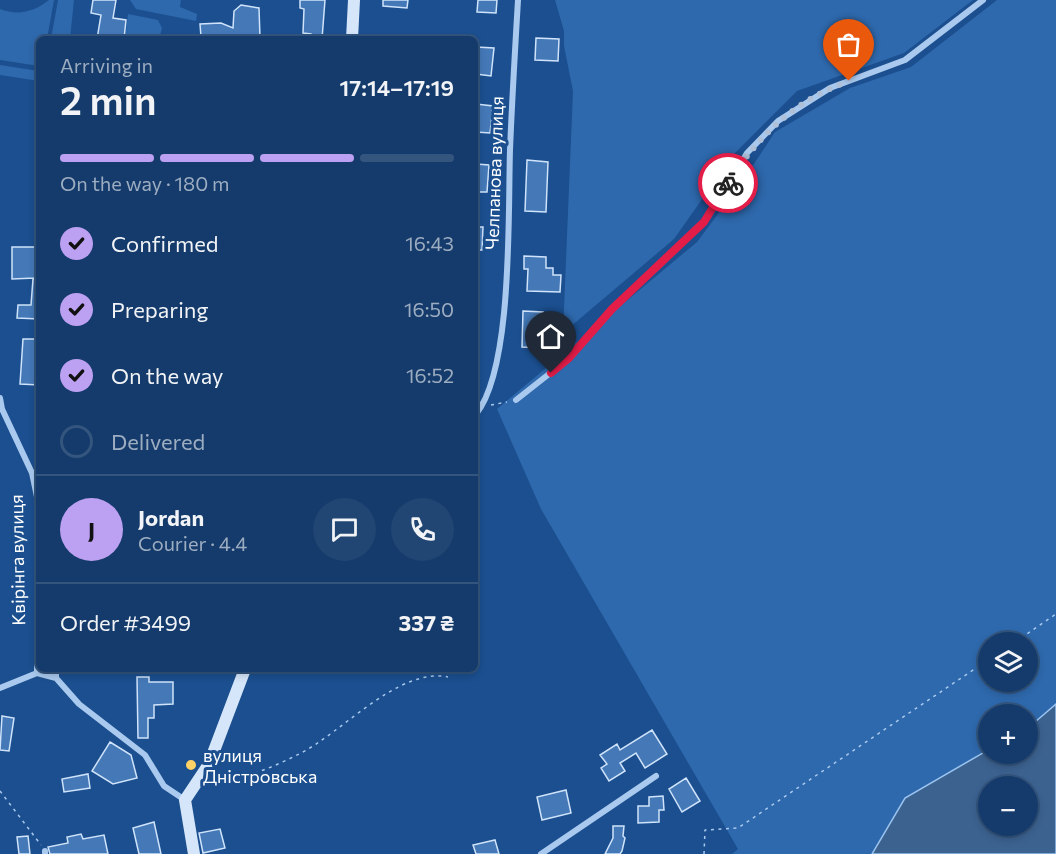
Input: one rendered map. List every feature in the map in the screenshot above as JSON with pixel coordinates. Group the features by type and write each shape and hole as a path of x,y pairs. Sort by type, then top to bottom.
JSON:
{"street":[{"path":"352,36 354,0"},
{"name":"Челпанова вулиця","path":"478,411 494,371 504,312 512,92 518,0"},
{"path":"516,400 568,359 612,309 704,222 747,153 778,121 830,88 905,60 982,0"},
{"name":"Квірінга вулиця","path":"0,398 2,409 32,473 36,492"},
{"path":"56,672 56,678"},
{"path":"194,854 185,800 209,764 244,672"},
{"path":"0,688 37,673 56,678 79,704 145,755 164,786 185,800"},
{"path":"541,854 656,776"}],"path":[{"path":"481,407 516,400"},
{"path":"1030,632 1056,614"},
{"path":"704,854 705,830 738,828 978,667"},
{"path":"195,785 242,777 299,754 401,686 425,677 438,675 448,677"},
{"path":"0,791 45,852"}],"shaded area":[{"path":"49,0 54,0 48,36 36,36 36,66 0,60 0,9 26,12"},
{"path":"58,0 74,0 70,36 52,36"},
{"path":"130,0 181,0 180,7 197,14 196,21 136,9"},
{"path":"555,0 973,0 904,53 797,91 734,154 674,239 563,333 573,91 564,46 564,31"},
{"path":"997,0 1056,0 1056,704 1038,719 1038,704 978,704 978,756 905,798 872,854 732,854 738,849 541,509 497,409 697,242 744,179 775,132 850,88 911,67"},
{"path":"128,14 158,20 162,28 160,36 125,36"},
{"path":"0,65 36,71 36,81 0,75"},
{"path":"1056,704 1056,854 872,854 905,798 978,756 978,764 1038,764 1038,719"}],"building":[{"path":"93,0 116,0 113,18 126,20 124,36 98,36 101,15 91,13"},
{"path":"300,0 325,0 322,36 303,33 304,9 300,8"},
{"path":"383,0 408,0 407,8 383,6"},
{"path":"478,0 497,0 496,13 477,12"},
{"path":"241,5 259,8 260,36 201,36 200,24 221,23 233,28 234,11"},
{"path":"536,38 559,39 558,61 535,60"},
{"path":"478,47 494,48 491,76 478,74"},
{"path":"478,104 493,106 490,133 478,132"},
{"path":"527,160 548,162 546,212 525,211"},
{"path":"478,164 489,165 487,192 478,192"},
{"path":"478,227 483,227 482,250 478,250"},
{"path":"12,247 35,247 35,278 12,279"},
{"path":"524,256 546,257 546,268 553,268 553,275 561,275 560,292 527,291 528,269 524,269"},
{"path":"33,279 36,279 36,319 17,318 18,305 31,305"},
{"path":"523,311 543,312 542,322 549,322 548,348 522,347"},
{"path":"23,339 36,339 36,385 20,384"},
{"path":"137,677 149,677 149,682 173,682 173,704 154,705 154,718 148,718 148,738 138,738"},
{"path":"2,716 14,718 9,751 0,750"},
{"path":"652,730 667,754 645,768 636,753 620,763 625,771 609,781 601,768 607,764 600,755 617,744 620,750"},
{"path":"110,742 131,755 137,778 113,784 92,771"},
{"path":"88,774 90,788 64,792 62,779"},
{"path":"686,778 700,801 682,812 669,789"},
{"path":"566,790 571,813 542,820 537,797"},
{"path":"663,796 664,810 659,810 659,822 638,823 638,806 649,806 649,797"},
{"path":"154,822 161,854 139,854 133,828"},
{"path":"613,826 624,826 623,836 625,838 622,851 620,854 605,854 613,838"},
{"path":"220,829 225,848 203,853 199,833"},
{"path":"81,834 83,839 104,835 108,854 50,854 48,847 68,843 67,837"},
{"path":"28,836 30,854 19,854 17,837"},
{"path":"495,840 499,854 476,854 473,845"}],"way so far":[{"path":"728,183 747,153 778,121 830,88 849,81"}],"place":[{"name":"вулиця Дністровська","path":"191,765"}],"route":[{"path":"551,373 568,359 612,309 704,222 728,183"}]}
